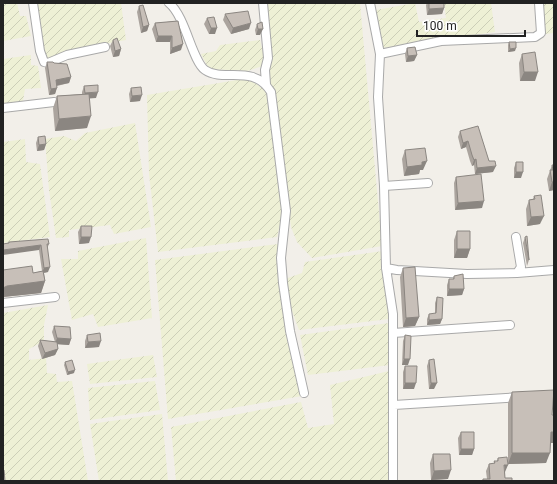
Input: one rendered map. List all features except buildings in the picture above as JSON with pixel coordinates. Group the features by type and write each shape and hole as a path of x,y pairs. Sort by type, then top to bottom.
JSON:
{"street":[{"path":"33,3 40,51 44,62 54,61 67,55 105,46"},
{"path":"168,3 177,13 203,68 214,75 247,75 266,84"},
{"path":"263,3 268,58 265,70 266,84 271,92 274,109 286,211 281,258 283,283 290,330 304,393"},
{"path":"370,3 380,54 378,97 384,186 386,268 393,314 393,481"},
{"path":"380,54 441,41 535,36 541,33 539,3"},
{"path":"3,108 54,102"},
{"path":"384,186 428,183"},
{"path":"516,237 521,267 517,272"},
{"path":"386,268 467,274 554,270"},
{"path":"3,303 55,297"},
{"path":"393,333 510,325"},
{"path":"394,405 532,396"}],"green space":[{"path":"3,3 17,3 20,16 26,16 31,36 3,41"},
{"path":"37,3 121,3 126,40 66,51 54,60 43,58"},
{"path":"265,3 360,3 382,246 312,258 297,242 291,227 275,100 272,86 266,75"},
{"path":"415,3 419,22 446,18 444,3 491,3 495,32 382,48 376,10"},
{"path":"542,3 554,3 554,33 545,34"},
{"path":"260,40 266,65 247,71 209,69 201,54 216,51 220,45"},
{"path":"31,55 31,65 38,66 41,88 25,89 23,101 3,105 3,59"},
{"path":"249,78 268,93 273,142 283,211 277,237 158,252 149,174 147,95"},
{"path":"135,123 151,227 114,234 110,225 69,230 69,237 56,238 49,190 45,139 64,136 76,141 85,133"},
{"path":"25,139 26,162 40,164 50,237 3,243 3,142"},
{"path":"146,238 152,318 98,327 93,314 72,320 61,259 78,259 78,251"},
{"path":"278,244 280,291 287,340 302,396 168,419 155,260"},
{"path":"383,251 389,319 299,330 292,311 285,279 302,273 305,262"},
{"path":"48,305 44,325 44,341 29,349 29,360 46,358 47,373 56,374 57,382 72,381 88,481 5,481 3,469 3,313"},
{"path":"389,323 390,365 308,375 300,335"},
{"path":"153,355 157,377 90,384 87,364"},
{"path":"389,371 390,481 176,481 171,427 301,402 308,428 334,424 330,385"},
{"path":"155,381 160,410 90,420 88,388"},
{"path":"162,414 168,481 99,481 90,424"}]}
